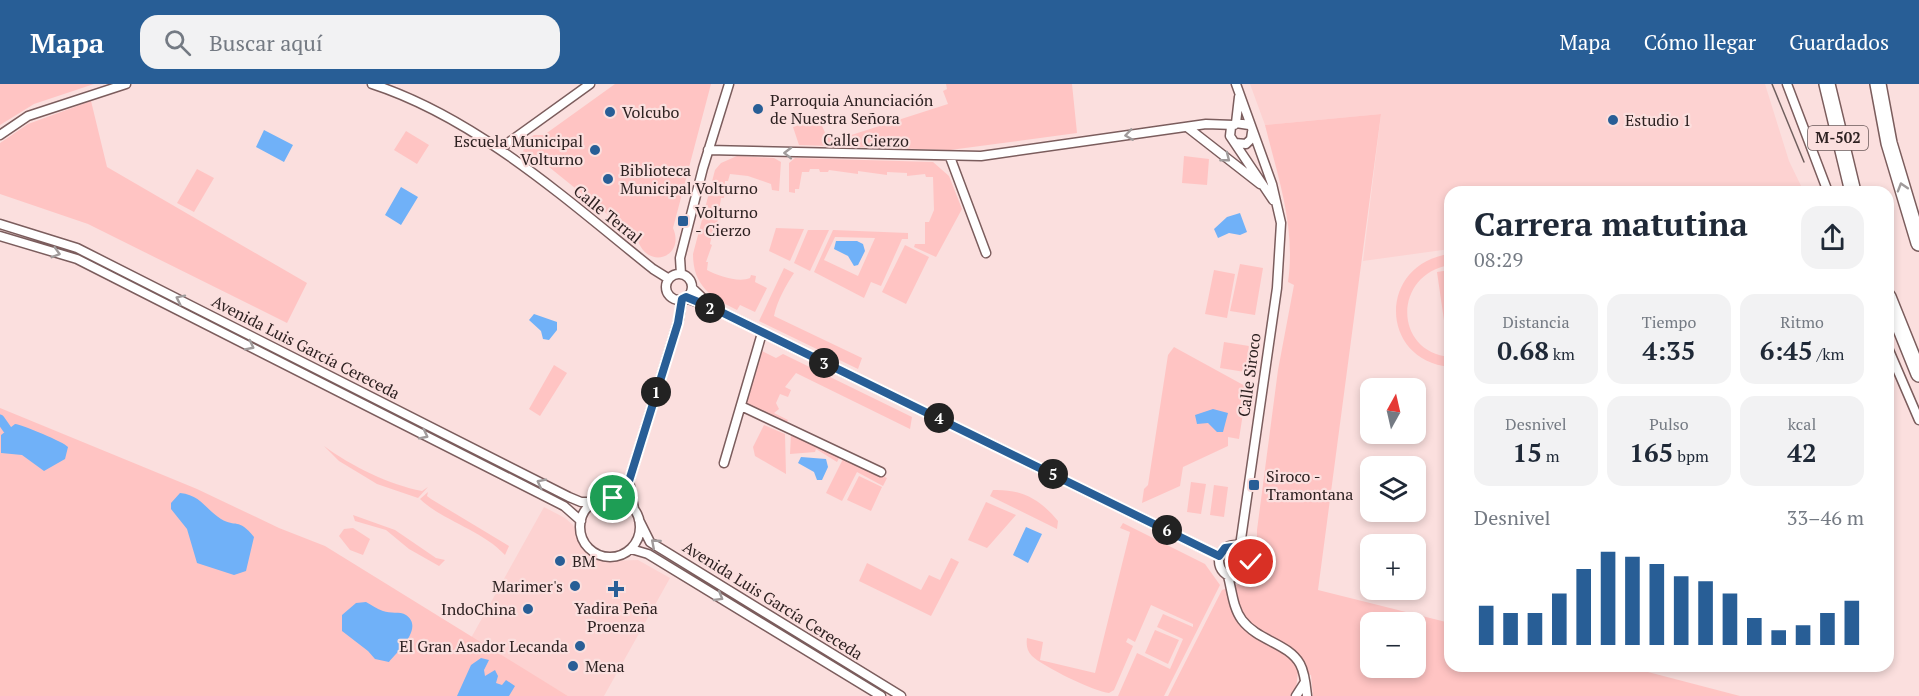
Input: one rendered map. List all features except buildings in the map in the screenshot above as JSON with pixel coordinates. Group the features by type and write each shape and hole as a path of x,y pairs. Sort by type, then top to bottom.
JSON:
{"highway":[{"name":"M-502","path":"1827,84 1851,186"},
{"name":"M-502","path":"1878,84 1889,143 1919,243"},
{"name":"M-502","path":"1841,186 1843,159"},
{"path":"1894,312 1919,374"}],"street":[{"path":"0,135 28,117 126,84"},
{"name":"Calle Terral","path":"372,84 417,104 501,148 653,270 669,279"},
{"path":"501,148 590,84"},
{"path":"681,274 680,258 708,150 729,84"},
{"path":"1787,84 1826,186"},
{"name":"Calle Siroco","path":"1235,124 1238,87"},
{"name":"Calle Siroco","path":"1238,87 1278,208 1281,249 1240,546"},
{"name":"Calle Cierzo","path":"708,150 981,156 1206,124 1235,124"},
{"path":"1235,124 1251,128 1251,139 1246,144 1235,143 1230,136 1235,124"},
{"path":"1187,127 1266,189"},
{"name":"Calle Siroco","path":"1235,143 1278,208"},
{"path":"950,157 986,253"},
{"name":"Avenida Luis García Cereceda","path":"0,224 77,248 569,497 581,502 595,502"},
{"name":"Avenida Luis García Cereceda","path":"0,236 77,259 564,506 581,521"},
{"path":"681,274 669,279 668,293 674,298 684,298 713,308 1219,556"},
{"path":"681,274 688,278 692,288 713,308"},
{"path":"629,481 586,510 581,521 583,539 596,553 614,557 631,549 640,533 629,481 684,298 692,288"},
{"path":"724,463 762,333"},
{"path":"1894,362 1919,420"},
{"path":"741,406 881,472"},
{"path":"607,498 625,501 634,509"},
{"name":"Avenida Luis García Cereceda","path":"639,520 650,542 901,696"},
{"path":"1233,594 1251,562 1248,552 1240,546 1225,548 1219,556 1221,570 1228,576 1233,594 1241,619 1254,634 1293,654 1302,666 1307,696"},
{"name":"Avenida Luis García Cereceda","path":"631,549 648,554 881,696"},
{"path":"1228,576 1243,576"},
{"path":"1296,696 1305,682"}],"shaded area":[{"path":"0,84 94,84 34,104 0,125"},
{"path":"615,84 711,84 673,228 676,238 674,247 663,257 648,255 637,238 544,163 534,163 523,153 525,141 534,135 544,135"},
{"path":"946,84 1072,84 1077,133 950,150 799,145 793,127 819,119 827,137 842,138 948,104 943,91 947,89"},
{"path":"1250,84 1765,84 1789,161 1801,186 1444,186 1444,250 1363,261 1381,114 1265,125"},
{"path":"91,101 107,167 307,283 287,323 88,224 0,194 0,143 28,124"},
{"path":"1381,114 1318,590 1406,612 1360,612 1360,678 1426,678 1426,617 1444,622 1444,672 1648,672 1740,696 1313,696 1311,675 1298,671 1296,689 1290,696 1168,696 1222,590 1248,580 1257,570 1257,530 1278,370 1294,285 1288,282 1290,242 1284,203 1265,125"},
{"path":"406,131 429,145 417,164 394,150"},
{"path":"737,156 774,158 781,162 779,191 772,190 771,184 748,176 730,174 728,181 725,181 724,198 721,198 717,225 714,225 710,244 712,245 706,262 708,262 707,270 723,276 740,280 750,278 751,275 756,276 755,282 767,288 755,312 740,305 737,310 712,295 700,282 694,265 693,254 715,170 721,163"},
{"path":"1184,156 1209,159 1207,185 1182,183"},
{"path":"795,158 933,162 949,176 962,209 936,257 914,247 915,244 925,244 925,222 929,222 934,210 933,177 926,177 925,174 907,176 907,173 887,172 887,175 858,171 858,174 829,170 820,172 819,169 810,169 809,172 802,172 799,189 795,189 795,193 789,192 789,163"},
{"path":"197,169 214,178 194,212 177,203"},
{"path":"776,228 804,229 790,261 769,251"},
{"path":"808,230 829,230 810,271 794,263"},
{"path":"833,230 908,233 908,239 902,239 881,286 871,282 864,298 814,272","holes":["835,237 875,238 858,276 824,260"]},
{"path":"905,245 929,257 906,304 882,292"},
{"path":"1444,256 1444,267 1431,271 1418,282 1410,297 1407,312 1410,328 1418,342 1431,352 1444,355 1444,366 1426,361 1410,348 1399,331 1396,311 1399,292 1410,274 1426,261"},
{"path":"1240,264 1263,268 1255,315 1230,311"},
{"path":"784,268 794,273 782,293 774,316 862,358 858,369 759,321"},
{"path":"1214,270 1235,274 1227,318 1205,314"},
{"path":"1444,271 1444,320 1437,272"},
{"path":"1224,342 1249,346 1245,372 1220,368"},
{"path":"1174,347 1247,387 1239,439 1228,437 1228,446 1183,467 1180,486 1142,503 1144,489 1148,485 1168,355"},
{"path":"760,350 776,358 783,354 912,417 910,429 796,373 785,387 791,390 788,397 780,394 776,403 779,409 774,413 788,420 785,427 742,404"},
{"path":"554,365 567,373 540,416 529,409"},
{"path":"0,408 197,489 279,528 325,546 568,696 0,696"},
{"path":"764,425 785,434 786,474 755,456 753,447"},
{"path":"791,434 840,456 837,462 816,449 815,452 790,454"},
{"path":"324,446 346,461 384,479 422,491 428,487 418,498 377,484 339,461"},
{"path":"844,457 887,478 883,486 857,472 842,501 826,493"},
{"path":"859,476 882,487 871,511 847,500"},
{"path":"1191,482 1206,484 1201,514 1187,512"},
{"path":"1214,485 1228,487 1224,517 1210,515"},
{"path":"993,490 1012,491 1037,501 1058,521 1057,529 990,496"},
{"path":"428,492 427,496 431,499 509,546 505,555 485,539 429,507 420,499"},
{"path":"986,502 1016,515 987,548 968,540"},
{"path":"544,507 573,525 580,544 593,557 608,561 638,560 670,578 604,696 568,696 471,638"},
{"path":"353,515 395,530 436,558 445,560 439,566 409,549 386,530 355,521"},
{"path":"1123,523 1205,564 1220,585 1164,696 1118,696 1137,653 1170,669 1183,639 1157,627 1163,614 1193,627 1193,624 1151,605 1135,642 1128,638 1126,642 1133,646 1114,690 1109,693 1057,672 1032,656 1027,648 1027,638 1043,642 1040,660 1095,673 1130,532 1120,528"},
{"path":"353,528 370,539 363,555 350,550 339,536 344,529"},
{"path":"951,558 959,562 931,616 859,581 867,563 921,590 929,575 940,580"},
{"path":"1155,630 1179,640 1168,664 1145,653"}],"water":[{"path":"264,130 293,145 284,162 256,147"},
{"path":"401,187 418,197 401,225 385,215"},
{"path":"1240,213 1247,232 1240,235 1229,233 1218,238 1214,229 1227,217"},
{"path":"836,241 857,241 863,244 865,251 858,265 854,266 848,256 834,249"},
{"path":"534,314 557,322 557,330 549,340 543,339 541,331 529,320"},
{"path":"1213,409 1228,413 1223,432 1217,432 1208,423 1197,424 1195,415"},
{"path":"15,424 43,434 68,447 65,459 44,471 22,455 1,453 1,435"},
{"path":"801,457 826,459 828,467 822,480 817,480 814,472 798,463"},
{"path":"180,493 193,496 221,519 240,525 249,531 254,537 246,571 234,575 197,563 187,529 171,509 171,503"},
{"path":"1026,527 1042,534 1028,563 1013,555"},
{"path":"366,602 386,612 404,614 411,620 411,633 389,662 375,659 342,631 342,615 356,603"},
{"path":"481,658 489,660 484,670 485,676 495,670 498,676 496,683 502,685 506,680 515,686 509,696 457,696 471,665"}],"waterway":[{"path":"0,419 7,429"}],"tram line":[{"path":"1772,84 1804,162"}],"place":[{"name":"Parroquia Anunciación de Nuestra Señora","path":"758,109"},
{"name":"Volcubo","path":"610,112"},
{"name":"Estudio 1","path":"1613,120"},
{"name":"Escuela Municipal Volturno","path":"595,150"},
{"name":"Biblioteca Municipal Volturno","path":"608,179"},
{"name":"Volturno - Cierzo","path":"683,221"},
{"name":"Siroco - Tramontana","path":"1254,485"},
{"name":"BM","path":"560,561"},
{"name":"Marimer's","path":"575,586"},
{"name":"Yadira Peña Proenza","path":"616,589"},
{"name":"IndoChina","path":"528,609"},
{"name":"El Gran Asador Lecanda","path":"580,646"},
{"name":"Mena","path":"573,666"}],"route":[{"path":"613,498 607,498 629,481 678,323 682,299 686,297 702,306 713,308 1219,556 1225,548 1230,546 1245,548 1251,557 1251,562"}]}
